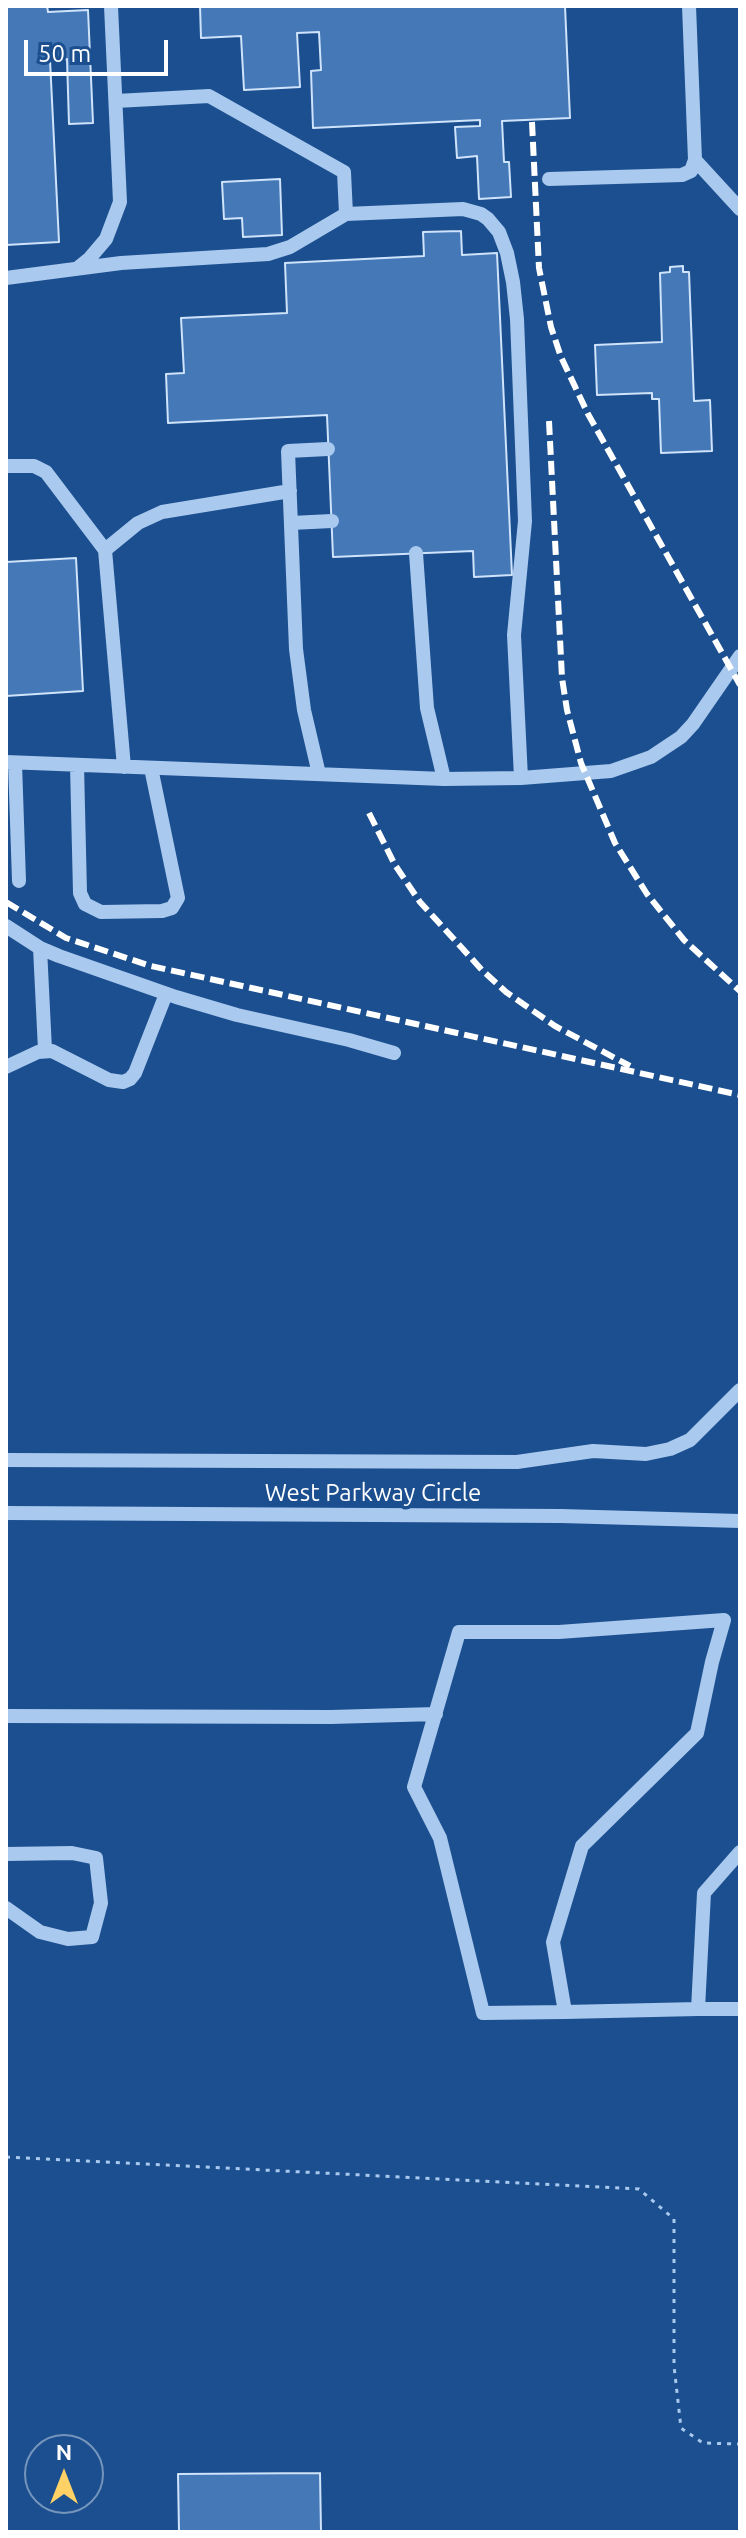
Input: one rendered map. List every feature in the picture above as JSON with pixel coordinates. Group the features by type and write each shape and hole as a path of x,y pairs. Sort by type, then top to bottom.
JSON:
{"street":[{"path":"79,267 99,249 117,215 121,190 111,6"},
{"path":"549,179 682,175 691,171 695,160 689,6"},
{"path":"116,101 209,96 344,172 346,214"},
{"path":"695,160 740,209"},
{"path":"6,278 79,267 268,254 290,247 346,214 473,211 494,225 507,253 517,319 525,521 514,635 521,778"},
{"path":"319,774 299,680 288,451 328,449"},
{"path":"6,466 34,466 46,472 105,550 124,767"},
{"path":"105,550 138,523 162,512 290,491"},
{"path":"291,523 332,521"},
{"path":"416,553 427,708 444,779"},
{"path":"19,881 10,762 444,779 521,778 611,771 651,757 681,737 740,656"},
{"path":"77,765 80,893 85,904 101,912 162,911 172,908 178,898 151,768"},
{"path":"6,945 12,930 40,948 166,994 221,1011 394,1053"},
{"path":"40,948 45,1050"},
{"path":"6,1067 45,1050 58,1053 109,1080 123,1082 130,1079 166,994"},
{"path":"6,1460 517,1462 593,1451 646,1454 670,1449 690,1440 740,1390"},
{"name":"West Parkway Circle","path":"6,1513 545,1516 740,1521"},
{"path":"565,2012 553,1942 582,1846 697,1733 724,1620 559,1632 459,1632 414,1787 440,1838 483,2013 565,2012 698,2009 740,2009"},
{"path":"6,1716 331,1717 436,1714"},
{"path":"698,2009 704,1893 740,1852"},
{"path":"6,1854 72,1853 96,1858 101,1903 92,1937 68,1939 40,1932 6,1908"}],"path":[{"path":"6,2157 639,2189 674,2219 674,2366 681,2428 703,2443 740,2444"}],"building":[{"path":"6,6 47,6 48,12 88,10 93,123 69,124 67,59 50,60 59,242 6,245"},
{"path":"200,6 565,6 570,118 502,121 504,162 509,162 511,197 479,199 477,156 457,158 455,127 480,126 480,120 313,128 311,71 321,70 319,32 297,33 300,87 244,90 241,36 201,38"},
{"path":"280,179 282,235 243,237 242,218 224,219 222,182"},
{"path":"461,231 462,255 497,253 512,575 474,577 473,551 333,557 327,415 168,423 166,374 184,373 181,318 287,313 285,263 424,256 423,232"},
{"path":"683,266 683,272 689,272 694,401 710,400 712,451 661,453 659,399 652,399 652,393 597,395 595,345 662,342 660,273 670,272 670,267"},
{"path":"76,558 83,691 6,696 6,562"},
{"path":"320,2473 321,2532 179,2532 178,2474"}],"railway":[{"path":"532,122 539,268 551,327 561,357 588,414 740,685"},
{"path":"549,421 562,678 581,763 615,843 647,894 684,940 740,991"},
{"path":"369,813 395,865 420,902 482,970 506,992 555,1026 630,1066"},
{"path":"6,902 66,938 151,966 740,1095"}]}
